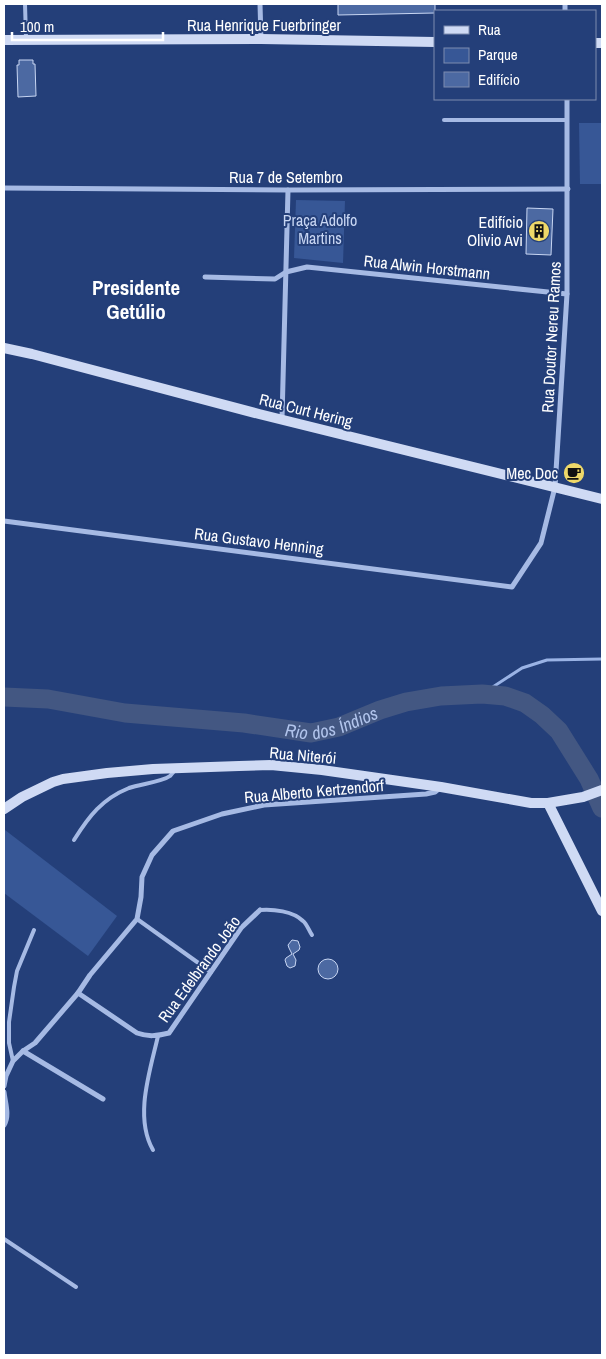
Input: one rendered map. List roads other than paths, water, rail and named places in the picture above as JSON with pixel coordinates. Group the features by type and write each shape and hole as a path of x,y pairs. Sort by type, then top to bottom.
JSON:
{"main road":[{"name":"Rua Henrique Fuerbringer","path":"4,40 261,39 434,42"},
{"name":"Rua Curt Hering","path":"4,348 249,412 602,499"},
{"name":"Rua Niterói","path":"4,809 22,797 52,782 63,779 107,773 177,768 291,767 442,787 531,803 548,803 602,790"},
{"path":"548,803 602,911"}],"street":[{"path":"260,4 261,39"},
{"name":"Rua Doutor Nereu Ramos","path":"512,587 541,543 555,487 567,294 567,100"},
{"name":"Rua 7 de Setembro","path":"4,188 568,189"},
{"path":"282,419 288,190"},
{"name":"Rua Alwin Horstmann","path":"205,277 274,279 286,272 307,267 567,294"},
{"name":"Rua Gustavo Henning","path":"4,521 512,587"},
{"name":"Rua Alberto Kertzendorf","path":"138,919 142,876 152,855 173,831 222,814 264,805 426,794 435,792 442,787"},
{"name":"Rua Edelbrando João","path":"78,993 137,1033 146,1036 158,1036 169,1033 241,928 260,910"},
{"path":"4,1086 6,1076 13,1061 35,1043 138,919"},
{"path":"23,1051 102,1099"},
{"path":"4,1092 7,1112 4,1125"}],"lane":[{"path":"25,4 26,40"},
{"path":"444,120 567,120"},
{"path":"74,840 91,814 113,795 169,776 177,768"},
{"path":"260,910 271,909 290,913 303,921 312,935"},
{"path":"138,919 211,972"},
{"path":"13,1061 9,1042 9,1022 14,986 17,971 34,930"},
{"path":"154,1150 149,1142 144,1110 158,1036"},
{"path":"4,1239 76,1287"}],"waterway":[{"path":"482,694 522,668 547,660 602,659"},
{"name":"Rio dos Índios","path":"4,697 48,699 125,713 244,723 311,733 339,727 380,710 406,702 441,696 482,694 505,696 525,703 542,715 559,731 589,779 602,808"}],"place":[{"name":"Edifício Olivio Avi","path":"539,231"},
{"name":"Mec Doc","path":"574,473"}],"district":[{"name":"Presidente Getúlio","path":"136,299"}],"park label":[{"name":"Praça Adolfo Martins","path":"320,229"}]}
